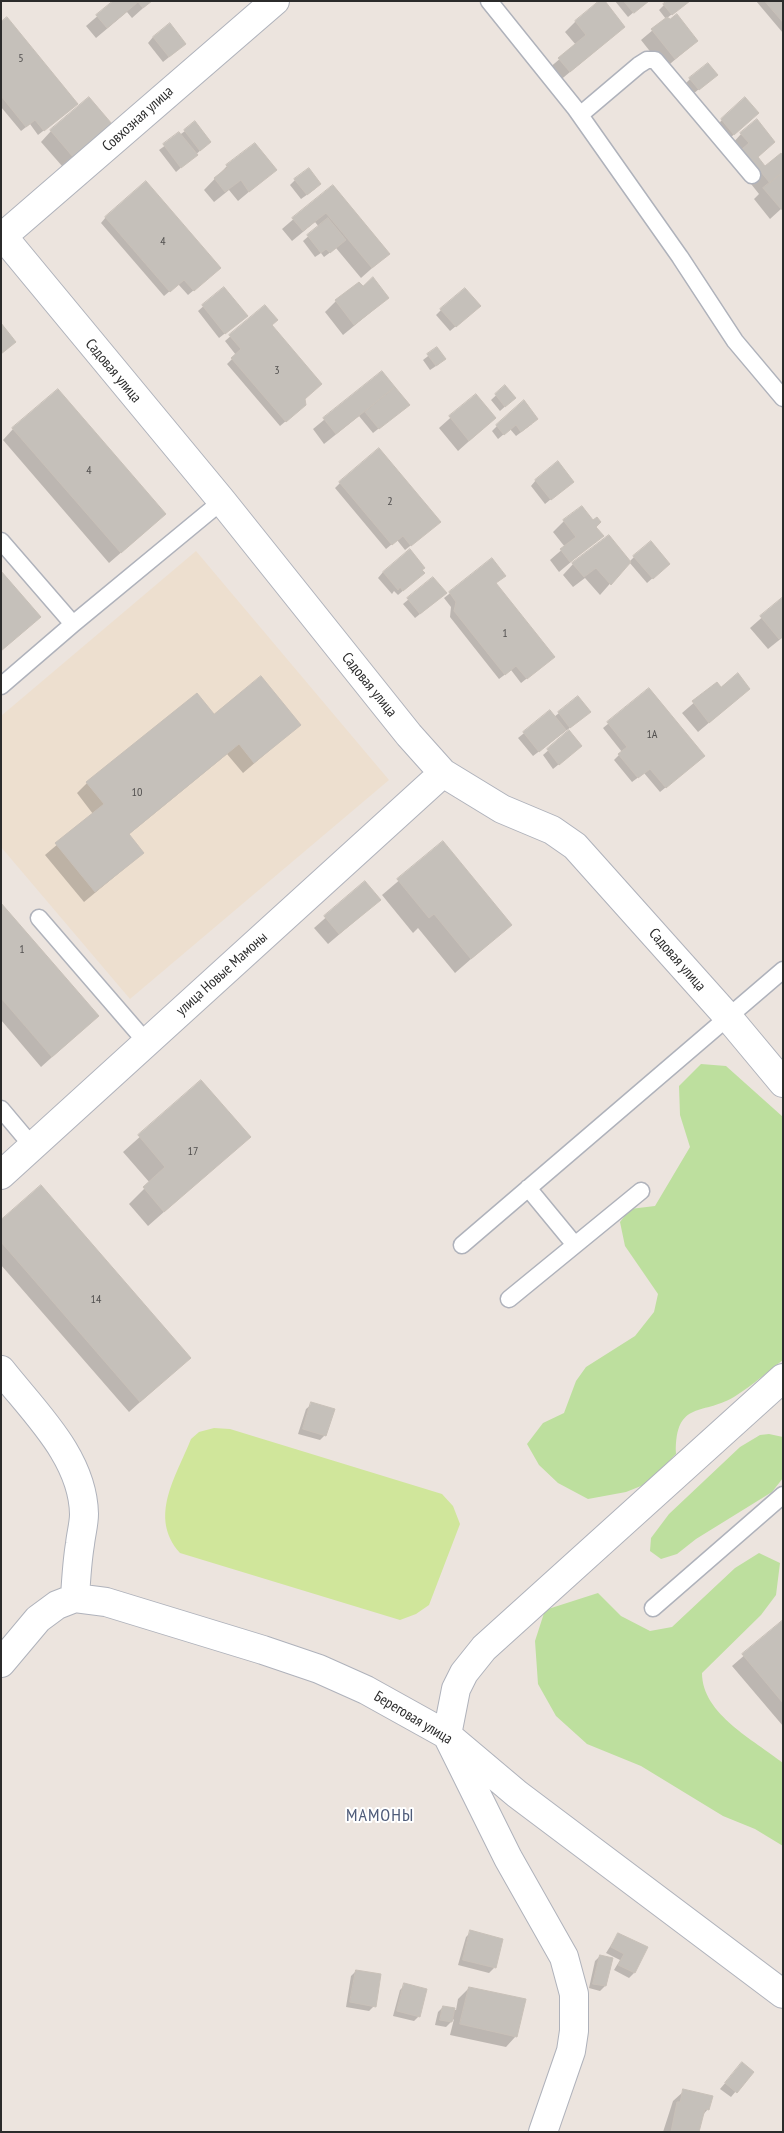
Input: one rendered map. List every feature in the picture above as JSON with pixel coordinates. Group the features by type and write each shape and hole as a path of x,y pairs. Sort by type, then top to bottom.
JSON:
{"street":[{"name":"Совхозная улица","path":"2,236 275,1"},
{"name":"Садовая улица","path":"2,236 222,500 408,735 443,773 502,809 552,830 574,846 728,1017 783,1083"},
{"name":"улица Новые Мамоны","path":"1,1175 443,773"},
{"path":"1,1370 60,1445 76,1473 82,1495 84,1516 76,1569 75,1598 57,1605 38,1619 1,1663"},
{"path":"543,2132 565,2073 571,2051 575,2012 570,1973 564,1956 508,1858 448,1735 456,1689 464,1673 484,1648 779,1389"},
{"name":"Береговая улица","path":"75,1598 106,1602 263,1650 319,1670 366,1690 448,1735 517,1794 783,1994"}],"lane":[{"path":"489,1 580,115 680,257 735,341 783,398"},
{"path":"580,115 639,65 647,60 655,60 752,175"},
{"path":"1,686 222,500"},
{"path":"1,542 73,624"},
{"path":"39,918 147,1044"},
{"path":"462,1245 783,970"},
{"path":"1,1109 33,1147"},
{"path":"528,1188 575,1245"},
{"path":"509,1299 641,1191"},
{"path":"653,1608 783,1495"}],"shaded area":[{"path":"196,551 389,780 130,999 1,847 1,716"}],"green space":[{"path":"701,1064 726,1066 783,1117 783,1360 737,1395 725,1402 694,1412 686,1417 680,1424 676,1454 646,1484 626,1492 588,1499 558,1483 539,1465 527,1444 543,1423 564,1413 576,1381 586,1367 635,1336 654,1312 658,1294 625,1246 620,1222 630,1209 655,1206 690,1147 680,1115 679,1086"},
{"path":"214,1428 230,1429 442,1494 453,1506 460,1524 429,1605 416,1614 400,1620 180,1553 171,1539 166,1525 165,1511 172,1482 191,1439 199,1432"},
{"path":"769,1434 783,1437 783,1478 772,1492 696,1539 677,1554 661,1559 650,1551 651,1538 669,1514 740,1447 760,1435"},
{"path":"759,1553 780,1563 776,1595 761,1615 702,1673 704,1688 720,1713 732,1725 783,1763 783,1846 755,1829 723,1816 641,1766 587,1744 556,1716 538,1684 535,1641 545,1610 598,1593 621,1616 650,1631 672,1627 735,1568"}],"building":[{"path":"113,1 152,1 143,8 138,2 107,28 96,15"},
{"path":"599,1 605,1 625,27 570,72 558,58 586,35 575,21"},
{"path":"624,1 649,1 634,13"},
{"path":"667,1 690,1 672,15 663,4"},
{"path":"765,1 783,1 783,22"},
{"path":"677,14 698,41 675,59 651,29 667,17 670,19"},
{"path":"7,17 78,104 44,131 35,120 26,127 1,96 1,22"},
{"path":"170,23 186,44 169,57 153,37"},
{"path":"708,63 718,75 699,90 689,78"},
{"path":"89,97 112,124 73,157 50,130"},
{"path":"745,97 759,113 734,135 721,119"},
{"path":"757,119 775,142 758,157 765,166 781,153 783,156 783,172 770,183 742,149 749,143 740,133"},
{"path":"195,121 211,142 200,151 184,130"},
{"path":"179,132 198,155 181,168 163,144"},
{"path":"255,143 277,170 249,192 241,180 225,192 214,178 228,167 226,165"},
{"path":"309,168 321,184 307,195 294,179"},
{"path":"783,172 783,208 781,209 763,188"},
{"path":"146,181 221,268 194,291 184,280 170,292 105,217"},
{"path":"333,185 390,254 372,268 326,213 303,231 292,218"},
{"path":"328,218 346,240 330,253 326,249 321,253 307,235"},
{"path":"373,277 389,298 354,325 335,300 359,282 363,286"},
{"path":"224,287 248,316 225,334 202,305"},
{"path":"465,288 481,306 456,327 440,309"},
{"path":"265,305 278,320 272,325 322,384 305,399 306,405 286,422 231,358 241,349 229,335"},
{"path":"1,323 16,342 1,354"},
{"path":"437,347 446,359 436,366 427,354"},
{"path":"382,371 395,387 336,434 323,418"},
{"path":"505,385 516,398 505,407 495,394"},
{"path":"395,387 410,405 379,429 365,412"},
{"path":"58,389 166,514 121,553 12,428"},
{"path":"476,394 496,418 469,441 449,416"},
{"path":"524,400 538,419 521,432 516,425 504,435 496,425"},
{"path":"379,448 441,522 411,546 403,536 392,545 339,482"},
{"path":"558,461 574,482 551,500 535,480"},
{"path":"582,506 593,520 597,517 601,522 596,527 604,536 570,562 560,549 576,537 563,520"},
{"path":"609,535 631,562 611,585 596,568 584,577 572,563"},
{"path":"651,541 670,564 653,579 633,556"},
{"path":"410,549 425,568 422,570 425,573 403,591 400,587 398,590 383,572"},
{"path":"492,558 506,576 496,583 555,657 527,679 516,666 505,675 454,611 456,602 449,592"},
{"path":"1,571 41,617 1,651"},
{"path":"433,577 447,593 420,614 407,598"},
{"path":"783,597 783,637 779,639 760,616"},
{"path":"738,673 750,689 709,723 692,701 717,682 721,687"},
{"path":"261,676 301,725 254,763 239,744 129,834 144,853 95,892 55,843 104,804 86,782 197,693 214,714"},
{"path":"649,688 705,756 666,788 650,769 638,778 618,754 627,747 607,722"},
{"path":"578,696 591,712 570,728 558,712"},
{"path":"550,710 566,730 539,752 523,732"},
{"path":"569,730 582,746 559,765 547,749"},
{"path":"443,841 512,925 471,959 434,914 429,918 397,879"},
{"path":"365,881 381,900 339,934 324,916"},
{"path":"1,903 99,1016 52,1057 1,998"},
{"path":"201,1080 251,1137 164,1212 143,1187 165,1167 138,1135"},
{"path":"41,1185 191,1358 140,1402 1,1242 1,1220"},
{"path":"311,1402 335,1409 326,1436 303,1429"},
{"path":"783,1620 783,1703 742,1654"},
{"path":"470,1930 503,1939 496,1968 463,1960"},
{"path":"618,1933 648,1947 635,1973 618,1965 624,1954 611,1947"},
{"path":"600,1955 613,1958 606,1986 593,1984"},
{"path":"356,1970 381,1974 376,2007 350,2002"},
{"path":"404,1983 427,1989 420,2017 397,2011"},
{"path":"469,1987 526,1999 517,2037 460,2024"},
{"path":"443,2006 455,2008 452,2022 440,2020"},
{"path":"742,2062 754,2072 737,2093 725,2083"},
{"path":"683,2089 713,2096 709,2110 705,2109 699,2132 671,2132 677,2102 680,2102"}],"district":[{"name":"МАМОНЫ","path":"380,1816"}]}
